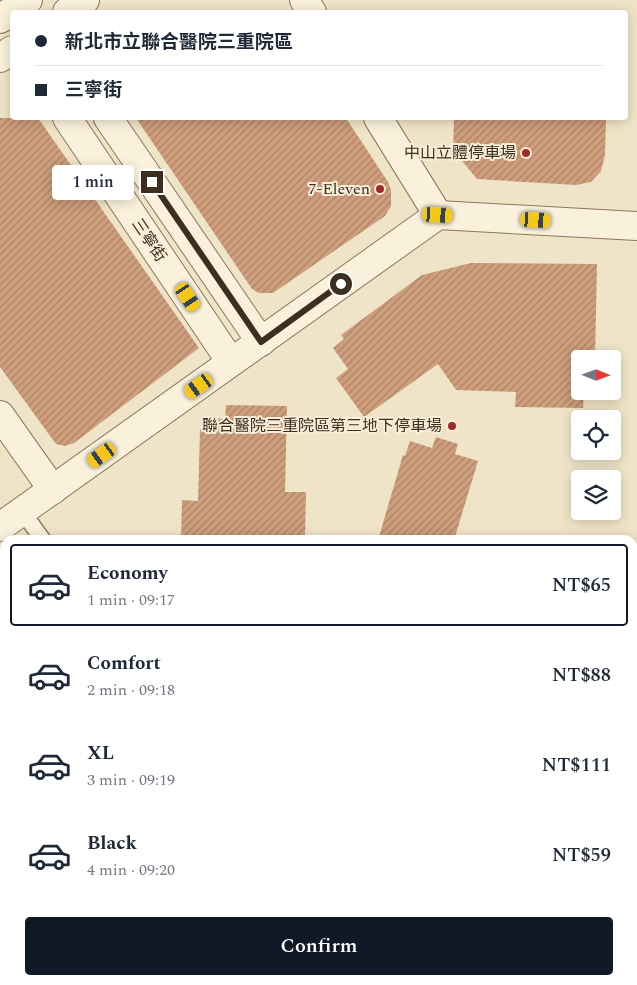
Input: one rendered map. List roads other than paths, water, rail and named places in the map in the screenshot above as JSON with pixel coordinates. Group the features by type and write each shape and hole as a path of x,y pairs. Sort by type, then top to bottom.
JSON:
{"street":[{"path":"13,10 28,0"},
{"path":"70,10 85,0"},
{"path":"0,19 10,34"},
{"name":"三寧街","path":"68,120 232,362"},
{"path":"109,120 261,342"},
{"path":"379,120 438,215"},
{"path":"0,527 438,215 637,226"},
{"path":"0,415 53,490"}],"lane":[{"path":"22,511 39,535"}],"place":[{"name":"中山立體停車場","path":"526,153"},
{"name":"7-Eleven","path":"380,189"},
{"name":"聯合醫院三重院區第三地下停車場","path":"452,426"}]}
